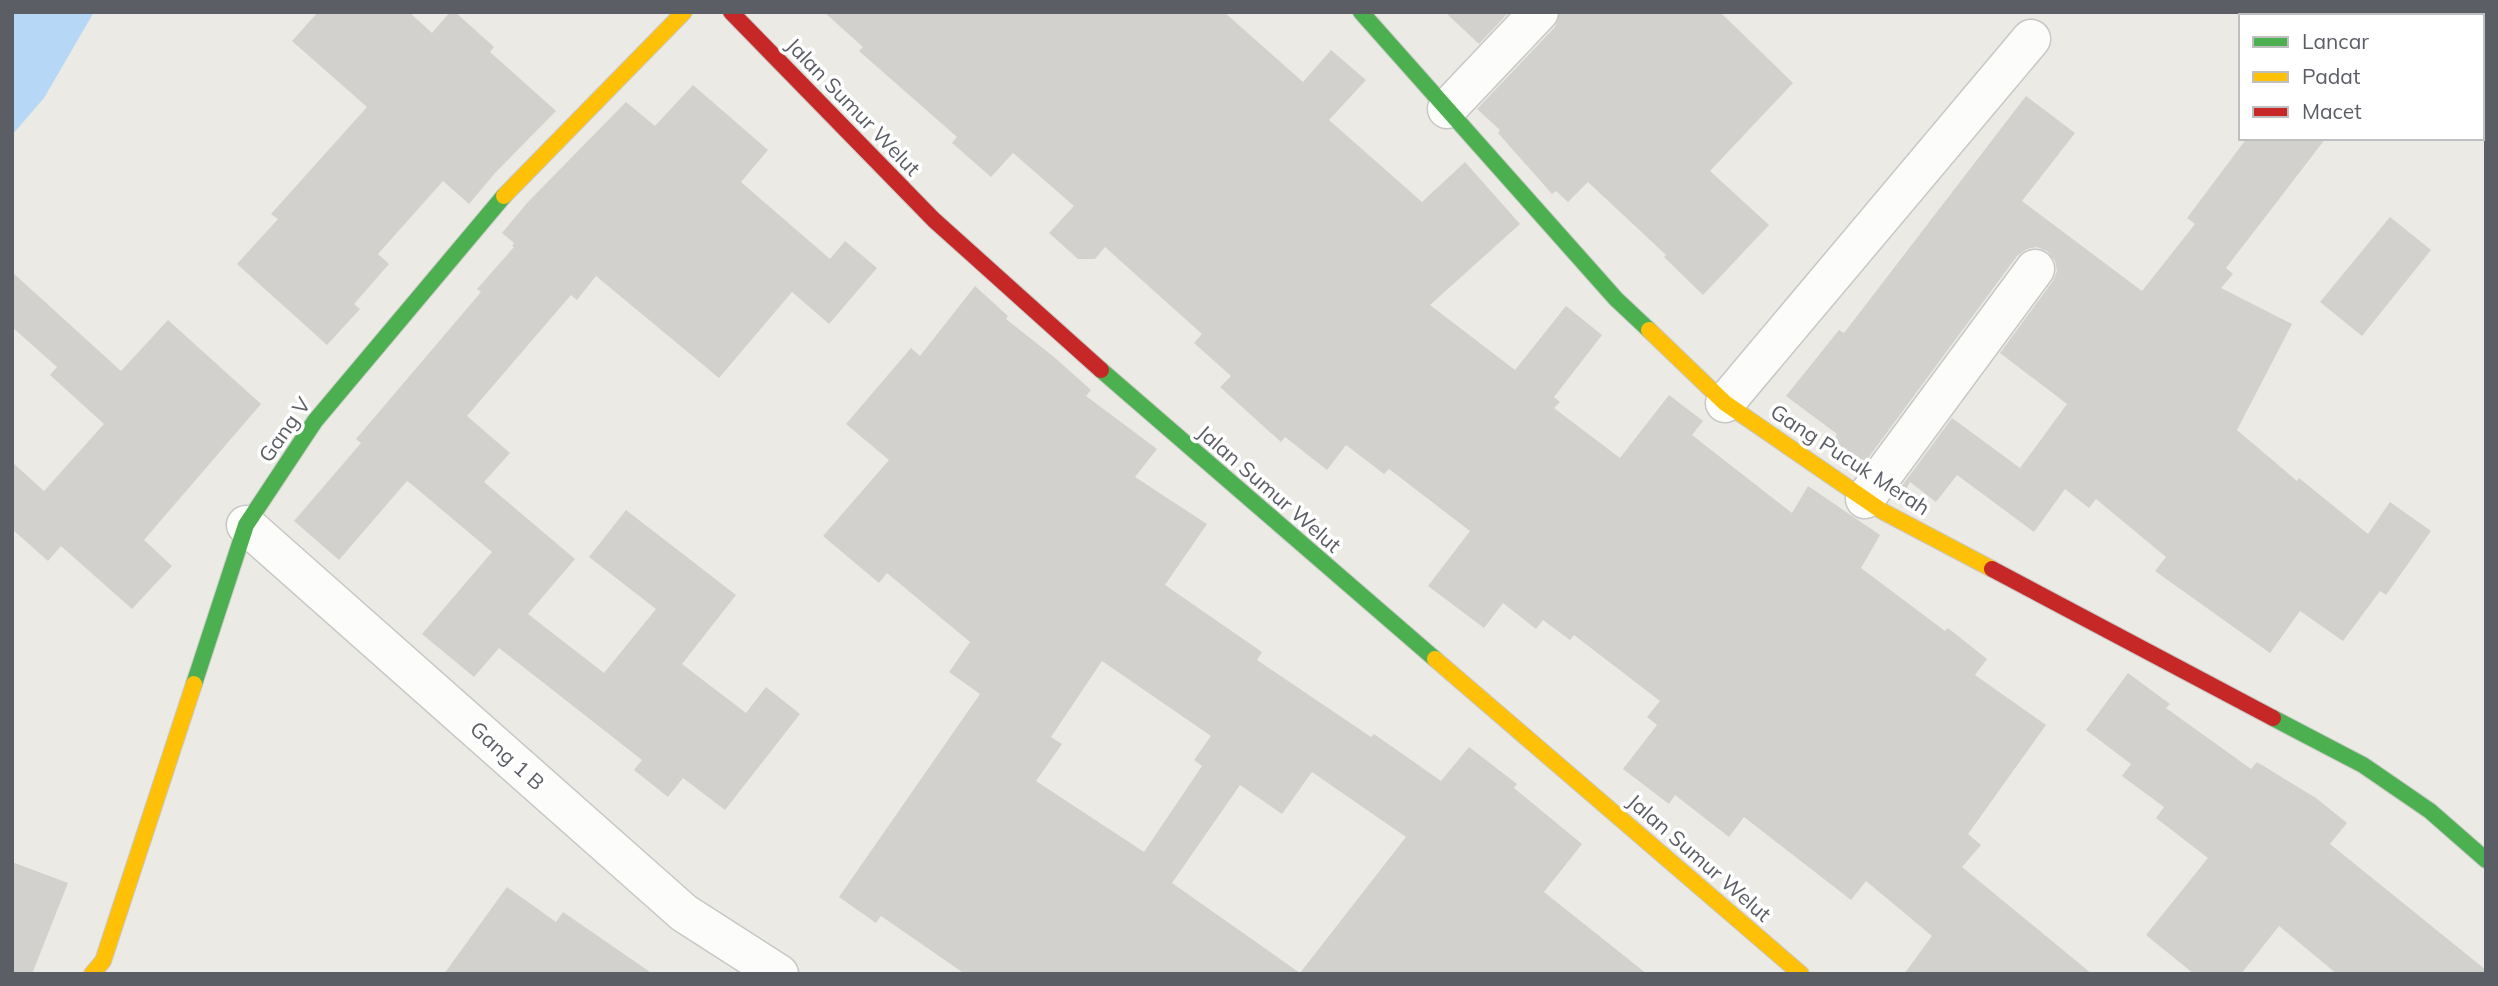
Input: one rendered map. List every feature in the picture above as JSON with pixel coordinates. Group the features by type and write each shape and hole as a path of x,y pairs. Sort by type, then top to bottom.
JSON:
{"street":[{"name":"Gang V","path":"104,970 246,525 315,421 511,188 684,12"},
{"name":"Jalan Sumur Welut","path":"731,12 934,220 1156,419 1801,974"},
{"name":"Gang Pucuk Merah","path":"1361,12 1616,299 1725,403 1865,499 2362,765 2430,811 2486,860"},
{"path":"1447,109 1539,12"},
{"path":"1725,403 2031,39"},
{"path":"1865,499 2035,269"},
{"name":"Gang 1 B","path":"246,525 684,913 779,974"}],"water":[{"path":"12,12 94,12 44,98 12,135"}],"building":[{"path":"318,12 409,12 432,33 450,12 455,12 494,47 490,52 556,111 495,173 469,204 443,181 378,254 389,264 354,304 360,309 327,345 237,264 278,219 271,214 367,107 292,41"},
{"path":"824,12 1224,12 1303,82 1331,50 1366,80 1329,120 1422,202 1465,162 1520,224 1430,305 1515,370 1566,306 1602,335 1554,397 1560,402 1554,408 1620,458 1669,395 1703,421 1692,435 1792,513 1808,486 1880,535 1861,568 1945,631 1948,628 1987,659 1975,675 2046,725 1968,834 1981,845 1962,867 2092,974 1904,974 1932,936 1866,881 1851,900 1744,817 1729,837 1675,795 1669,804 1623,769 1657,725 1647,717 1660,701 1574,635 1570,640 1543,620 1536,629 1503,603 1484,628 1428,586 1470,531 1389,469 1384,474 1346,445 1327,470 1285,437 1281,442 1220,387 1231,376 1194,343 1202,334 1105,247 1095,259 1078,259 1049,233 1074,206 1013,153 991,177 952,143 957,137 859,51 863,47"},
{"path":"1445,12 1509,12 1479,44"},
{"path":"1560,12 1720,12 1793,83 1710,171 1769,225 1703,295 1664,257 1666,255 1588,182 1568,202 1556,191 1552,194 1498,133 1500,130 1477,109 1555,27"},
{"path":"693,85 768,150 741,182 830,259 845,241 877,268 829,324 792,292 719,378 596,276 577,300 571,295 467,416 510,453 484,482 575,559 528,614 604,673 656,609 589,557 626,510 736,595 682,664 746,713 766,687 800,714 725,810 683,778 668,797 634,770 642,760 499,648 474,677 422,634 492,552 410,483 407,481 339,560 294,521 361,443 356,439 481,292 477,289 514,247 514,243 502,233 527,203 626,102 655,126"},
{"path":"2026,96 2075,133 2022,201 2142,291 2195,224 2187,218 2246,140 2324,140 2226,268 2233,274 2221,288 2292,324 2237,430 2297,481 2299,478 2368,534 2390,502 2431,531 2386,595 2380,591 2343,641 2300,611 2270,653 2155,571 2166,557 2096,499 2089,508 2065,489 2034,532 1957,475 1936,502 1910,482 1902,497 1896,494 1952,418 2020,468 2067,404 2000,353 2053,281 2057,271 2055,261 2047,251 2037,247 2027,249 2017,256 1860,469 1829,448 1837,434 1786,396 1839,330 1844,333"},
{"path":"2390,217 2431,250 2362,336 2320,302"},
{"path":"12,272 121,371 168,320 261,404 144,540 172,566 132,609 61,546 48,561 12,529 12,462 44,491 104,424 50,375 57,367 12,327"},
{"path":"975,286 1008,316 1006,319 1091,390 1086,396 1157,449 1135,477 1207,524 1165,585 1262,652 1257,660 1371,737 1374,734 1441,781 1469,747 1517,784 1514,788 1582,844 1544,892 1647,974 965,974 881,916 876,923 839,897 980,694 949,672 970,642 887,573 879,583 823,536 889,460 846,424 911,348 920,356","holes":["1102,661 1211,736 1194,760 1202,766 1144,852 1036,781 1062,744 1051,737","1312,772 1406,837 1300,973 1172,883 1240,785 1282,814"]},
{"path":"2128,673 2170,704 2166,708 2251,769 2257,762 2316,798 2347,823 2330,844 2486,970 2486,974 2337,974 2279,926 2241,974 2194,974 2146,935 2208,858 2156,818 2164,807 2122,776 2131,764 2086,730"},
{"path":"12,862 68,883 32,974 12,974"},
{"path":"507,887 556,922 563,912 653,974 444,974"}],"traffic: fast":[{"path":"1361,12 1616,299 1649,330"},
{"path":"194,684 246,525 315,421 504,196"},
{"path":"1101,370 1435,659"},
{"path":"2273,718 2363,765 2430,811 2486,860"}],"traffic: slow":[{"path":"504,196 684,12"},
{"path":"1649,330 1725,403 1882,511 1992,569"},
{"path":"1435,659 1801,974"},
{"path":"92,974 103,961 194,684"}],"traffic: jam":[{"path":"731,12 934,220 1101,370"},
{"path":"1992,569 2273,718"}]}
